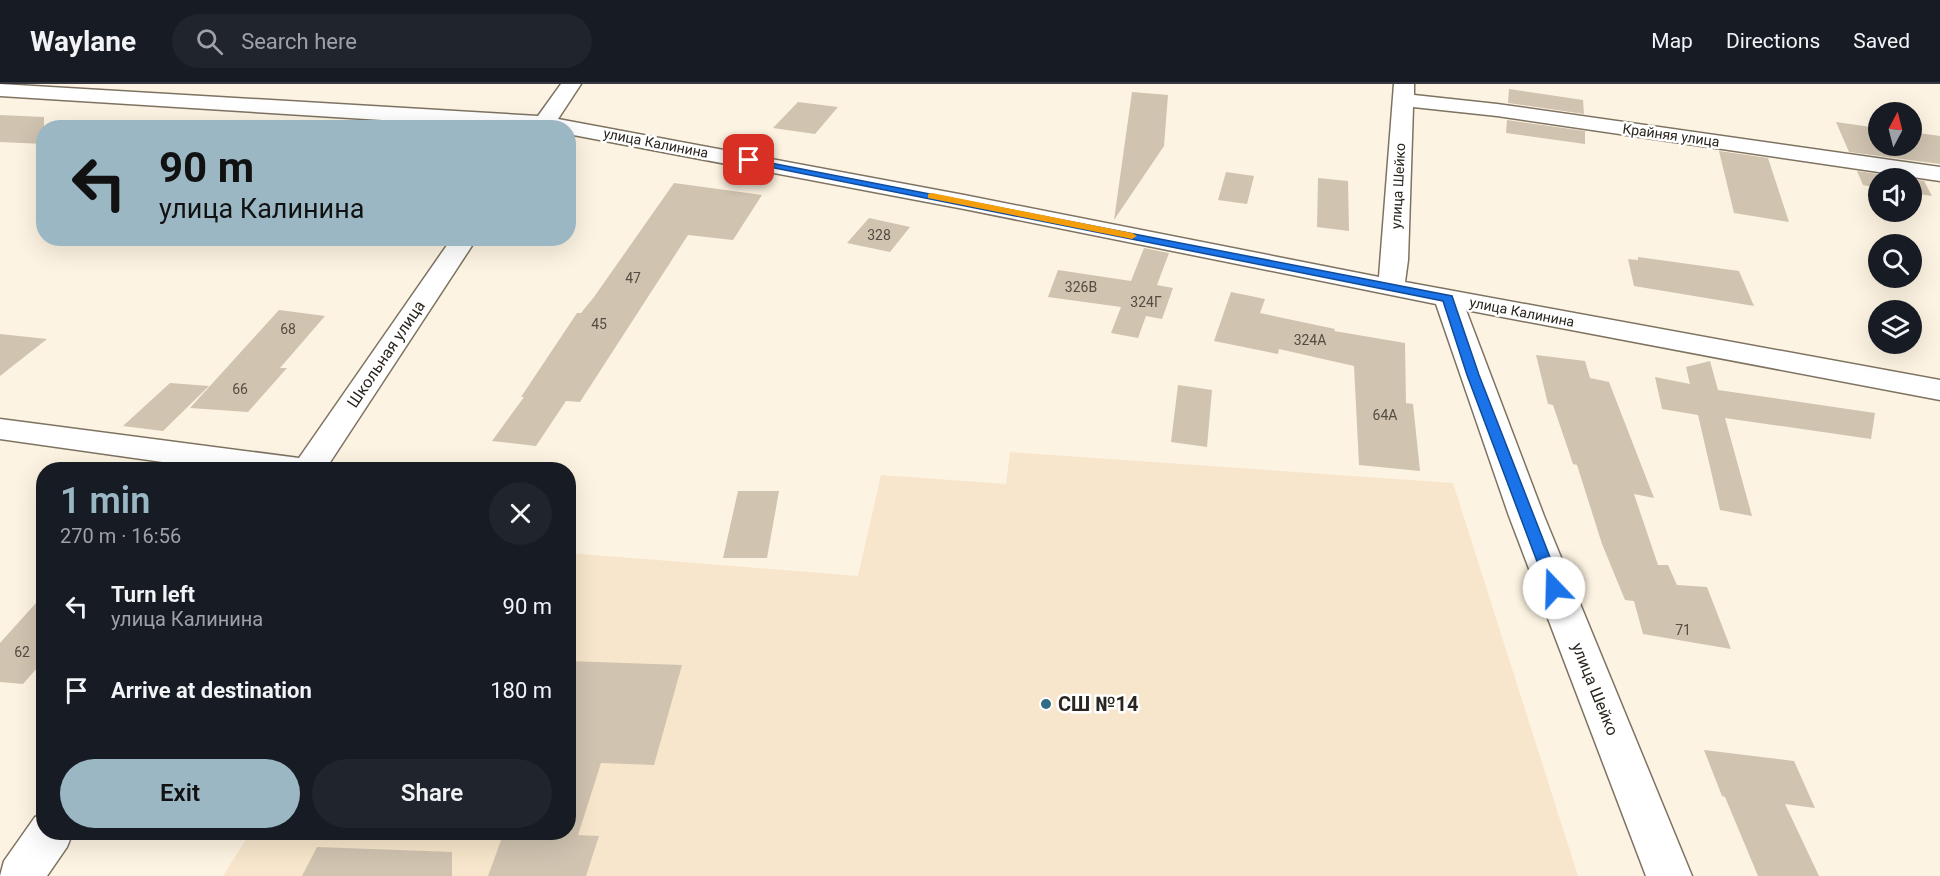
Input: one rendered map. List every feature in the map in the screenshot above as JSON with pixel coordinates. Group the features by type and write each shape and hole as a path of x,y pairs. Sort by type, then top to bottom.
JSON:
{"street":[{"path":"546,120 571,84"},
{"name":"улица Калинина","path":"0,90 465,120"},
{"name":"Крайняя улица","path":"1403,92 1497,110 1940,174"},
{"name":"улица Шейко","path":"1391,287 1395,260 1403,92"},
{"name":"улица Калинина","path":"576,131 964,202 1448,298 1940,390"},
{"name":"Школьная улица","path":"311,462 460,246"},
{"name":"улица Шейко","path":"1448,298 1473,375 1533,532 1669,876"},
{"path":"0,429 246,462"},
{"path":"20,876 45,840"}],"shaded area":[{"name":"СШ №14","path":"1010,452 1453,483 1578,876 223,876 246,840 576,840 576,554 858,576 881,475 1006,484"}],"building":[{"path":"1509,89 1583,100 1584,114 1508,103"},
{"path":"1132,92 1168,95 1164,146 1114,220"},
{"path":"798,102 838,107 815,134 773,128"},
{"path":"0,115 44,117 44,120 36,120 36,144 0,142"},
{"path":"1507,120 1585,131 1585,144 1506,133"},
{"path":"1836,122 1868,127 1868,155 1849,152"},
{"path":"1922,134 1940,136 1940,164 1879,156 1922,156"},
{"path":"1719,151 1768,158 1789,222 1734,213"},
{"path":"1857,171 1868,173 1868,186 1863,185"},
{"path":"1226,172 1254,176 1247,204 1218,200"},
{"path":"1318,178 1348,181 1349,231 1317,227"},
{"path":"1922,181 1924,181 1932,196 1922,195"},
{"path":"674,183 762,195 733,240 688,235 580,402 566,401 536,446 492,441 524,397 521,397 577,313 581,313 594,297"},
{"path":"869,218 910,227 890,252 847,243"},
{"path":"1144,248 1169,253 1157,285 1173,288 1162,319 1146,316 1138,338 1111,333 1121,307 1048,297 1058,270 1131,281"},
{"path":"1638,257 1739,271 1754,306 1634,286 1628,259 1638,260"},
{"path":"1231,292 1265,299 1260,313 1335,329 1334,331 1405,343 1406,403 1413,404 1420,471 1359,465 1354,366 1279,349 1278,354 1214,341"},
{"path":"279,310 325,316 280,368 287,368 248,412 190,408"},
{"path":"0,334 47,339 0,376"},
{"path":"1536,355 1585,361 1590,378 1609,382 1654,498 1634,494 1658,565 1668,565 1677,585 1707,587 1731,649 1643,634 1634,601 1625,600 1602,544 1577,465 1573,464 1553,405 1548,404"},
{"path":"1710,361 1718,390 1875,413 1871,439 1725,418 1752,516 1720,510 1698,415 1662,409 1655,377 1690,384 1686,367"},
{"path":"170,383 209,386 163,431 123,426"},
{"path":"1178,385 1212,390 1207,447 1171,442"},
{"path":"738,491 779,491 767,558 723,558"},
{"path":"36,603 36,669 23,684 0,682 0,643"},
{"path":"576,661 682,665 654,765 601,763 578,835 599,836 586,876 488,876 501,840 576,840"},
{"path":"1704,750 1794,761 1815,808 1785,804 1819,876 1758,876"},
{"path":"317,847 452,852 452,876 302,876"}],"slow traffic":[{"path":"932,196 1132,236"}],"place":[{"name":"СШ №14","path":"1046,704"}],"route":[{"path":"749,160 1448,298 1473,375 1554,588"}]}
